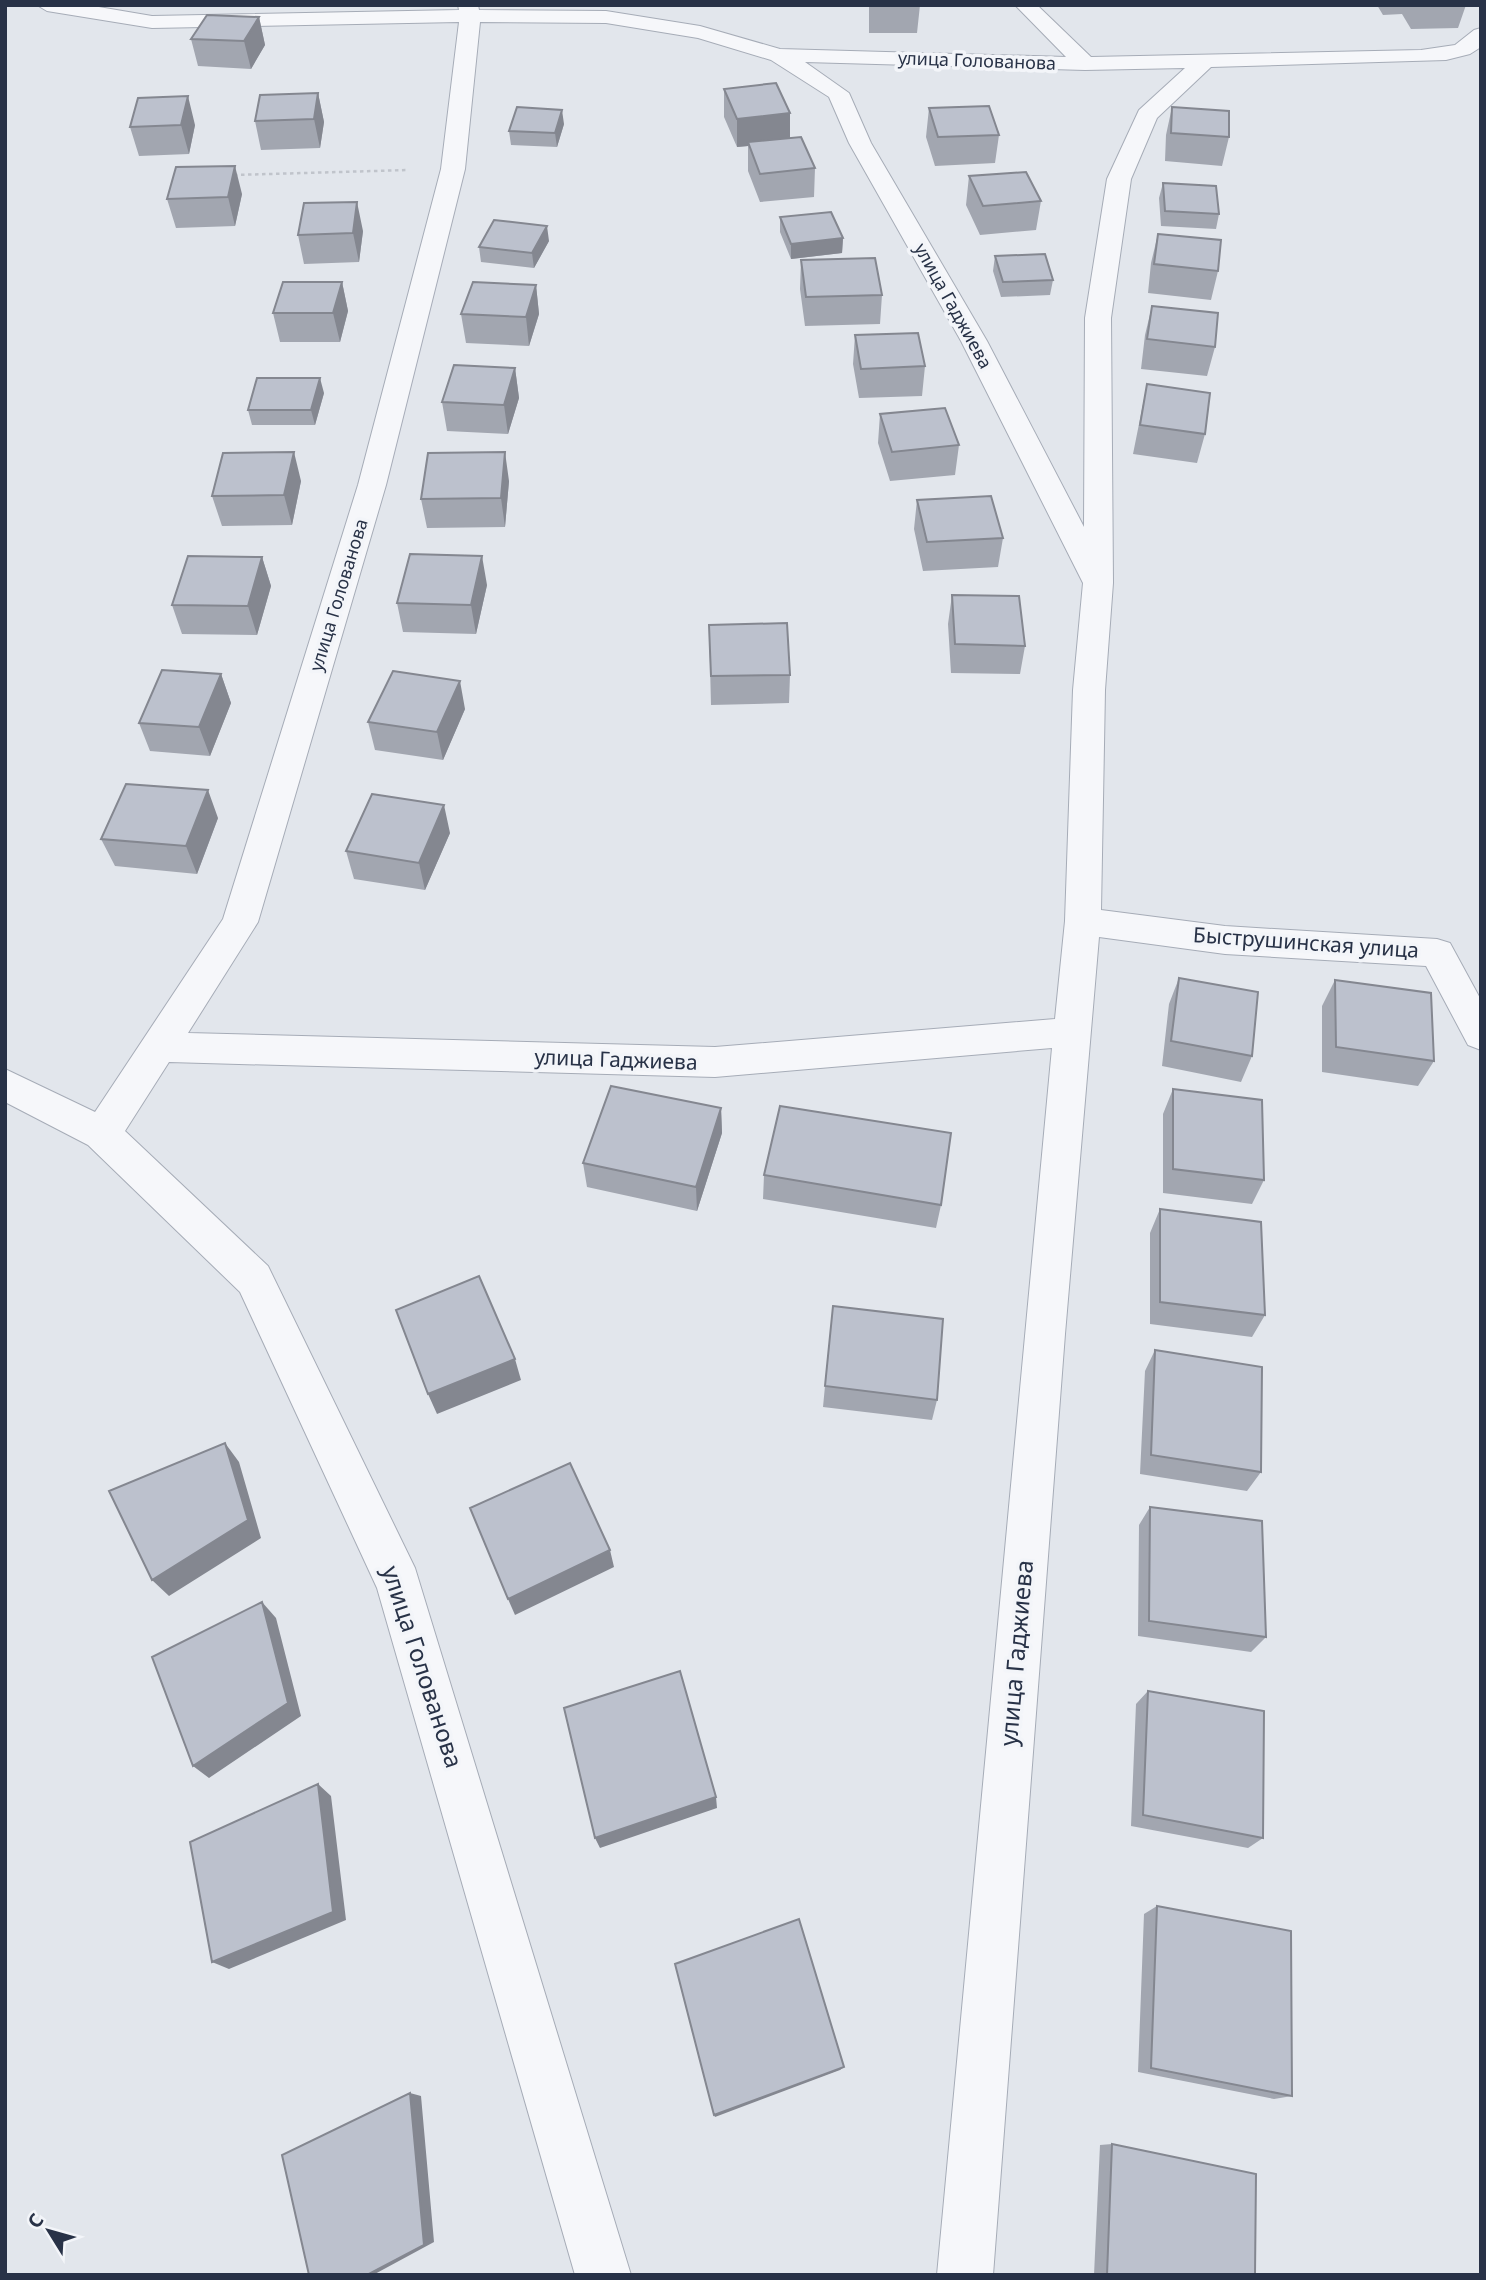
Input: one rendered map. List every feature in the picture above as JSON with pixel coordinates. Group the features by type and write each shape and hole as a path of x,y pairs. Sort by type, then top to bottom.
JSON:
{"street":[{"name":"улица Голованова","path":"47,5 152,22 469,10 606,17 700,32 779,55 1084,64 1421,56 1457,51 1475,44 1479,26"},
{"path":"1025,5 1084,64"},
{"name":"улица Голованова","path":"102,1134 156,1047 240,922 372,485 453,169 469,10"},
{"name":"улица Гаджиева","path":"779,55 838,93 860,144 974,341 1098,583"},
{"name":"улица Гаджиева","path":"965,2275 1044,1334 1083,921 1089,691 1098,583 1098,318 1119,180 1147,116 1204,62"},
{"name":"Быструшинская улица","path":"1083,921 1225,940 1437,953 1481,1035"},
{"name":"улица Гаджиева","path":"156,1047 715,1062 1073,1032"},
{"name":"улица Голованова","path":"5,1084 102,1134 254,1279 399,1584 603,2275"}],"path":[{"path":"233,175 453,169"}],"building":[{"path":"207,15 259,17 244,41 191,39"},
{"path":"776,83 790,113 737,119 724,89"},
{"path":"318,93 314,119 255,121 260,95"},
{"path":"188,96 181,125 130,127 138,98"},
{"path":"989,106 999,135 938,137 929,108"},
{"path":"517,107 562,110 555,133 509,131"},
{"path":"1172,107 1229,111 1229,137 1171,133"},
{"path":"801,137 815,168 760,174 748,142"},
{"path":"235,166 228,197 167,199 176,167"},
{"path":"1026,172 1041,201 983,206 969,176"},
{"path":"1163,183 1216,186 1219,214 1165,211"},
{"path":"357,202 353,233 298,235 304,203"},
{"path":"831,212 843,238 791,244 780,217"},
{"path":"494,220 547,226 532,253 479,247"},
{"path":"1158,234 1221,240 1218,271 1154,264"},
{"path":"1045,254 1053,280 1003,282 995,256"},
{"path":"875,258 882,295 806,297 801,260"},
{"path":"283,282 342,282 333,313 273,313"},
{"path":"473,282 536,285 526,317 461,314"},
{"path":"1152,306 1218,313 1215,347 1147,339"},
{"path":"918,333 925,366 861,369 855,335"},
{"path":"454,365 515,368 504,405 442,402"},
{"path":"257,378 320,378 311,410 248,410"},
{"path":"1147,384 1210,393 1205,434 1140,425"},
{"path":"945,408 959,445 892,452 880,414"},
{"path":"294,452 284,495 212,496 223,453"},
{"path":"505,452 501,498 421,499 428,453"},
{"path":"991,496 1003,538 927,542 917,500"},
{"path":"410,554 482,556 471,605 397,603"},
{"path":"188,556 262,557 248,606 172,605"},
{"path":"952,595 1019,596 1025,646 955,644"},
{"path":"787,623 790,675 711,676 709,625"},
{"path":"162,670 221,674 199,727 139,723"},
{"path":"393,671 460,681 437,732 368,722"},
{"path":"126,784 208,790 186,846 101,839"},
{"path":"372,794 444,805 419,863 346,851"},
{"path":"1179,978 1258,992 1252,1056 1171,1041"},
{"path":"1335,980 1431,993 1434,1061 1336,1047"},
{"path":"611,1086 721,1108 696,1187 583,1163"},
{"path":"1173,1089 1262,1100 1264,1180 1173,1169"},
{"path":"780,1106 951,1133 941,1205 764,1175"},
{"path":"1160,1209 1261,1222 1265,1315 1160,1302"},
{"path":"479,1276 515,1359 428,1394 396,1310"},
{"path":"833,1306 943,1319 937,1400 825,1386"},
{"path":"1155,1350 1262,1367 1261,1472 1151,1455"},
{"path":"225,1443 248,1520 152,1580 109,1491"},
{"path":"570,1463 610,1550 508,1599 470,1508"},
{"path":"1150,1507 1262,1521 1266,1637 1149,1621"},
{"path":"262,1602 288,1703 193,1766 152,1657"},
{"path":"680,1671 716,1797 595,1838 564,1708"},
{"path":"1148,1691 1264,1711 1263,1838 1143,1815"},
{"path":"318,1784 333,1912 212,1962 190,1842"},
{"path":"1157,1906 1291,1931 1292,2096 1151,2068"},
{"path":"799,1919 844,2067 714,2115 675,1964"},
{"path":"410,2093 424,2245 367,2275 309,2275 282,2155"},
{"path":"1112,2144 1256,2174 1255,2275 1107,2275"}]}
